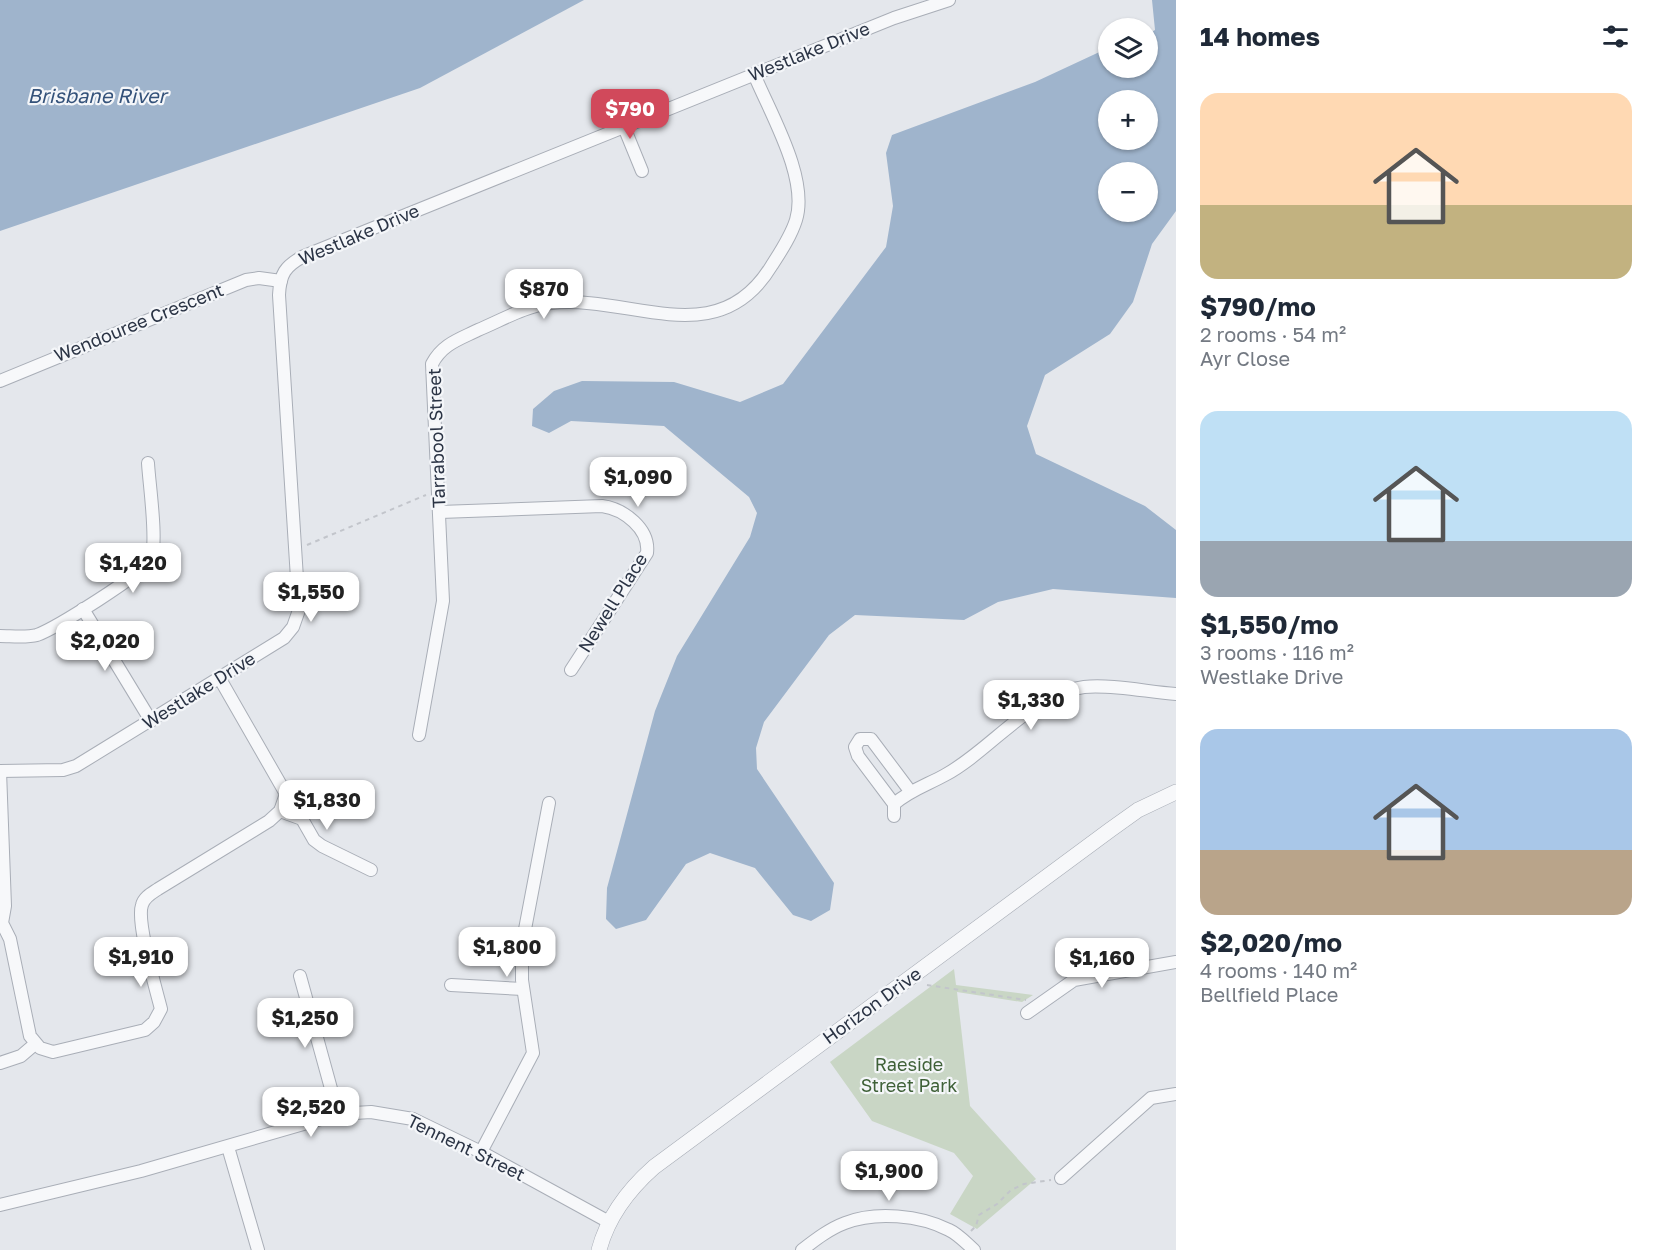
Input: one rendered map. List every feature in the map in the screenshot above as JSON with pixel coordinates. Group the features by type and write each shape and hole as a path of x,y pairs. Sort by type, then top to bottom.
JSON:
{"street":[{"name":"Westlake Drive","path":"0,771 63,770 76,766 220,679 284,638 293,627 299,610 279,295 282,273 287,266 304,256 754,74 894,18 949,0"},
{"name":"Tarrabool Street","path":"418,735 443,601 432,364 443,347 522,311 550,303 575,302 697,315 728,308 743,300 761,282 796,221 798,198 797,180 754,74"},
{"path":"624,127 642,171"},
{"name":"Wendouree Crescent","path":"0,381 246,280 259,278 281,281"},
{"path":"0,636 37,635 83,609 143,569 151,558 153,540 148,463"},
{"name":"Newell Place","path":"440,512 602,506 612,507 643,530 649,542 647,553 571,670"},
{"path":"83,609 151,721"},
{"path":"0,771 5,906 1,923 10,939 30,1036 35,1044 53,1052 136,1033 150,1026 161,1009 142,927 142,904 147,896 269,821 280,811 286,794 220,679"},
{"path":"910,791 871,739 860,739 855,747 858,756 894,810 910,791 946,775 1043,703 1065,692 1086,687 1176,694"},
{"name":"Horizon Drive","path":"599,1250 609,1222 629,1191 654,1167 1110,830 1138,810 1176,792"},
{"path":"481,1152 532,1053 523,988 522,945 549,803"},
{"path":"280,811 302,819 314,840 322,846 371,870"},
{"path":"1029,1012 1074,980 1176,962"},
{"path":"300,976 338,1114"},
{"path":"451,986 523,988"},
{"path":"0,1063 21,1056 35,1044"},
{"path":"1061,1178 1151,1098 1176,1094"},
{"name":"Tennent Street","path":"0,1205 228,1147 338,1114 371,1112 413,1119 481,1152 609,1222"},
{"path":"228,1147 258,1250"},
{"path":"802,1250 845,1222 875,1216 911,1218 937,1224 963,1240 974,1250"}],"path":[{"path":"307,545 439,490"},
{"path":"927,985 1026,999 1029,1012"},
{"path":"963,1240 976,1226 979,1215 998,1204 1011,1190 1024,1184 1061,1178"}],"green space":[{"name":"Raeside Street Park","path":"954,969 956,985 1033,995 1022,1002 957,992 970,1106 1036,1179 977,1229 950,1214 973,1176 954,1153 872,1121 830,1062"}],"water":[{"name":"Brisbane River","path":"0,0 584,0 420,88 0,231"},
{"path":"1152,0 1176,0 1176,211 1152,244 1133,302 1110,334 1045,375 1027,426 1036,454 1145,506 1176,530 1176,598 1053,589 998,602 964,620 855,615 829,635 764,722 756,748 757,769 834,883 830,910 811,921 793,915 755,868 710,853 686,864 646,920 616,929 606,919 607,888 655,711 677,656 750,537 757,513 749,497 664,426 571,421 549,433 532,426 533,409 554,391 582,381 674,382 740,402 783,384 886,247 893,206 886,153 892,135 1035,82 1098,53 1098,78 1158,78 1158,18 1154,18"}]}
